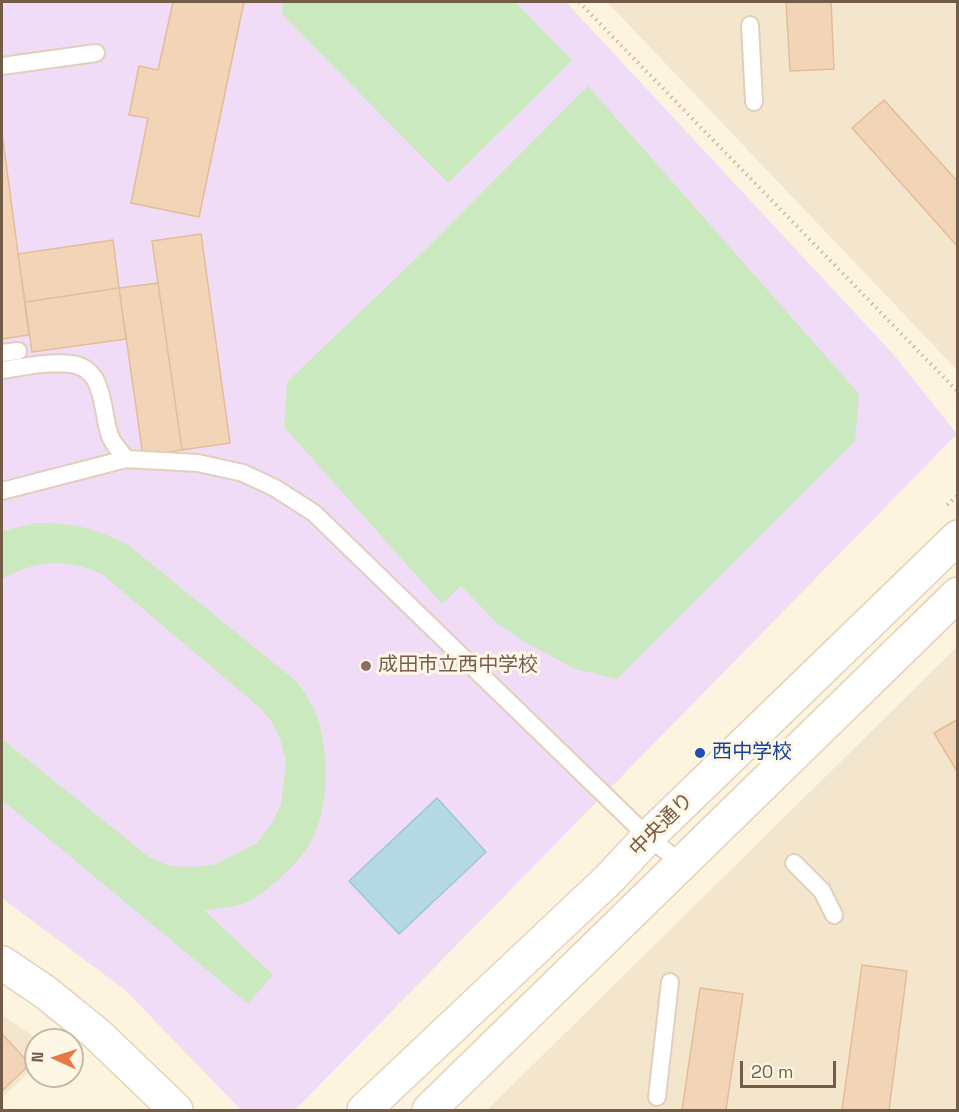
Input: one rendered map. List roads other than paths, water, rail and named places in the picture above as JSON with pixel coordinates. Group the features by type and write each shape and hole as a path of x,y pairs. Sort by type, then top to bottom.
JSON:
{"street":[{"name":"中央通り","path":"364,1110 609,879 648,837 957,537"},
{"name":"中央通り","path":"429,1110 957,594"},
{"path":"2,963 45,992 97,1034 176,1110"}],"lane":[{"path":"750,25 754,102"},
{"path":"2,66 96,53"},
{"path":"2,370 72,364 85,369 99,383 105,422 111,439 126,459"},
{"path":"2,491 126,459 198,463 243,473 275,488 314,513 648,837 681,863"},
{"path":"794,863 822,891 834,915"},
{"path":"657,1097 670,982"}],"water":[{"path":"437,798 486,852 399,934 349,881"}],"place":[{"name":"成田市立西中学校","path":"366,666"},
{"name":"西中学校","path":"700,753"}]}
